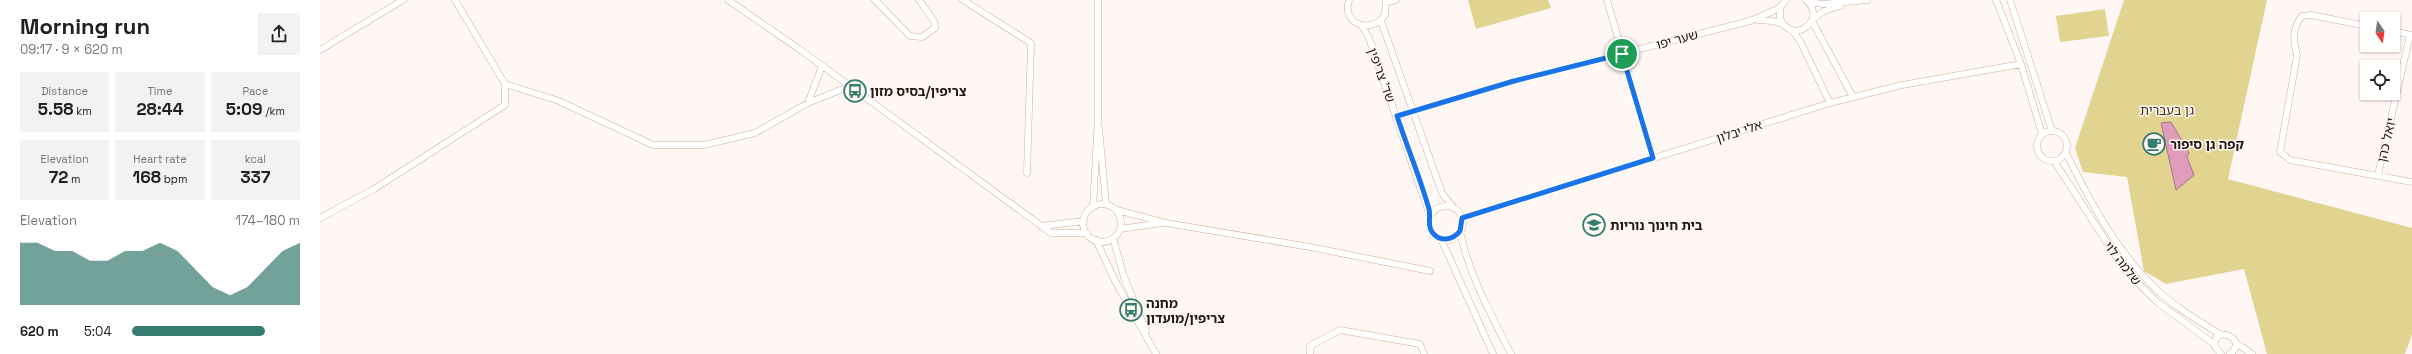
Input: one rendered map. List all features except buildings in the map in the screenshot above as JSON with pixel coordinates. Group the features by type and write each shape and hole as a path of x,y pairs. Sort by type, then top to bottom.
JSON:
{"street":[{"path":"320,50 403,0"},
{"path":"320,218 374,188 505,105 505,84 455,0"},
{"path":"728,0 850,86 1051,233 1087,233"},
{"path":"875,0 910,36 922,38 935,28 934,21 919,0"},
{"path":"963,0 1031,43 1026,173"},
{"path":"1093,207 1098,120 1098,0"},
{"name":"שד' צריפין","path":"1349,0 1350,15 1357,24 1362,26 1369,38 1397,116 1430,216"},
{"path":"1362,26 1369,27 1381,21 1387,9 1386,1 1396,0"},
{"path":"1607,0 1653,158"},
{"path":"1780,0 1780,18 1782,24 1792,30 1800,40 1830,103"},
{"path":"1780,8 1786,0"},
{"path":"1808,1 1823,4 1867,0"},
{"path":"1996,0 2021,64 2042,134"},
{"path":"2010,0 2052,131"},
{"path":"1808,1 1814,12 1812,20 1853,97"},
{"path":"1792,30 1803,29 1824,11 1853,2"},
{"name":"שער יפו","path":"1397,116 1412,110 1514,81 1750,21 1780,8"},
{"path":"2360,25 2311,15 2302,16 2297,23 2293,40 2297,55 2280,152 2290,160 2412,182"},
{"name":"שער יפו","path":"1750,21 1773,20 1782,24"},
{"name":"שד' צריפין","path":"1381,21 1442,193 1454,208"},
{"path":"2400,33 2411,35"},
{"name":"יואל כהן","path":"2378,175 2411,35"},
{"name":"אלי יבלון","path":"1462,218 1830,103 1902,85 2021,64"},
{"path":"808,103 822,66"},
{"path":"505,84 559,101 653,145 704,145 755,133 808,103 850,86"},
{"path":"1098,120 1102,147 1106,204"},
{"path":"2052,131 2057,131 2068,142 2066,153 2063,157 2054,161 2045,159 2038,152 2037,143 2042,134 2052,131"},
{"name":"שלמה לוי","path":"2066,153 2100,218 2141,273 2157,290 2184,311 2220,335 2230,335 2236,342"},
{"name":"שלמה לוי","path":"2054,161 2124,269 2157,302 2214,344"},
{"path":"1156,354 1115,281 1096,240 1087,233 1084,222 1088,211 1093,207 1106,204 1117,210 1166,223 1310,246 1430,271"},
{"path":"1493,354 1441,239 1432,233 1429,222 1430,216 1433,212 1443,206 1454,208 1462,218 1460,231 1463,246 1495,322 1511,354"},
{"path":"1096,240 1108,241 1113,238 1120,229 1121,222 1117,210"},
{"path":"1041,226 1084,222"},
{"path":"1120,229 1166,223"},
{"path":"1441,239 1452,238 1460,231"},
{"path":"1113,238 1117,257 1148,338"},
{"path":"1310,354 1310,346 1340,330 1420,344 1424,354"},
{"path":"2219,354 2214,344 2220,335"},
{"path":"2230,354 2235,350 2236,342 2252,354"}],"green space":[{"path":"1468,0 1548,0 1551,8 1476,29"},
{"name":"גן בעברית","path":"2124,0 2267,0 2228,179 2412,228 2412,334 2405,354 2267,354 2244,269 2166,284 2144,271 2127,177 2083,172 2075,148"},
{"path":"2105,9 2109,36 2060,42 2056,16"}],"shaded area":[{"path":"2171,122 2189,153 2187,157 2194,175 2176,190 2161,123"}],"place":[{"name":"צריפין/בסיס מזון","path":"855,91"},
{"name":"קפה גן סיפור","path":"2154,144"},
{"name":"בית חינוך נוריות","path":"1594,225"},
{"name":"מחנה צריפין/מועדון","path":"1131,310"}],"route":[{"path":"1622,54 1653,158 1462,218 1463,226 1460,231 1457,235 1447,240 1436,237 1432,233 1429,222 1429,209 1397,116 1412,110 1514,81 1622,54"}]}
